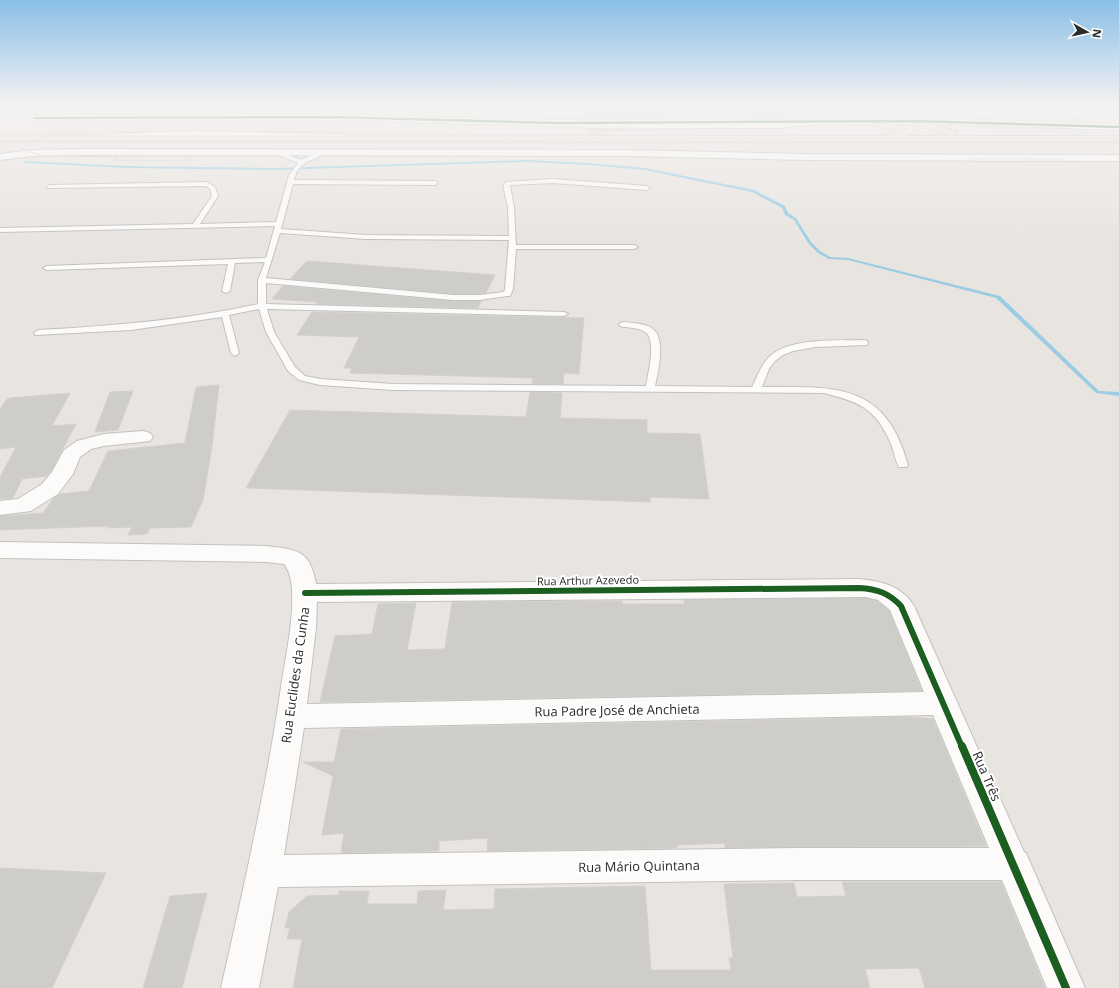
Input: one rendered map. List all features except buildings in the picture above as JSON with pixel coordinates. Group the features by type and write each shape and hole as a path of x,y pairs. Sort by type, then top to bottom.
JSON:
{"street":[{"path":"0,157 55,152"},
{"path":"355,152 624,153 805,157 1119,158"},
{"path":"0,164 33,153"},
{"path":"0,508 23,506 50,489 62,474 71,454 84,445 104,440 143,437"},
{"name":"Rua Euclides da Cunha","path":"0,550 266,554 291,557 301,569 305,593 304,628 291,716 264,871 240,988"},
{"name":"Rua Arthur Azevedo","path":"305,593 870,588"},
{"name":"Rua Três","path":"870,588 893,596 901,606 1014,864 1066,988"},
{"name":"Rua Padre José de Anchieta","path":"291,716 944,703"},
{"name":"Rua Mário Quintana","path":"264,871 799,864 1014,864"}],"lane":[{"path":"276,152 300,163"},
{"path":"323,152 300,163 291,178 269,260 262,280 262,306 270,332 291,369 302,378 320,382 393,386 825,390 855,398 877,412 900,450 903,465"},
{"path":"291,178 435,183"},
{"path":"262,280 478,298 507,294 509,289 514,238 511,207 506,186 508,183 553,181 647,188"},
{"path":"50,187 207,184 213,188 215,196 195,226"},
{"path":"0,230 195,226 278,228 366,237 514,238"},
{"path":"513,247 634,247"},
{"path":"47,268 269,260"},
{"path":"226,291 232,261"},
{"path":"38,333 131,327 225,314 262,306 564,314"},
{"path":"225,314 235,353"},
{"path":"622,324 642,327 652,333 654,338 654,367 650,388"},
{"path":"756,389 771,359 782,352 805,346 864,344"}],"path":[{"path":"31,152 44,156 118,157 114,160 184,160 193,157"},
{"path":"1022,152 1031,159 1062,159 1066,161 974,162 971,159 1031,159"}],"waterway":[{"path":"25,162 125,167 276,169 528,161 645,169 753,191 784,207 786,214 795,219 810,243 819,252 829,258 848,259 998,297 1098,392 1119,394"}],"cycle path":[{"path":"305,593 859,588 877,590 887,594 901,606 1066,988"}]}
